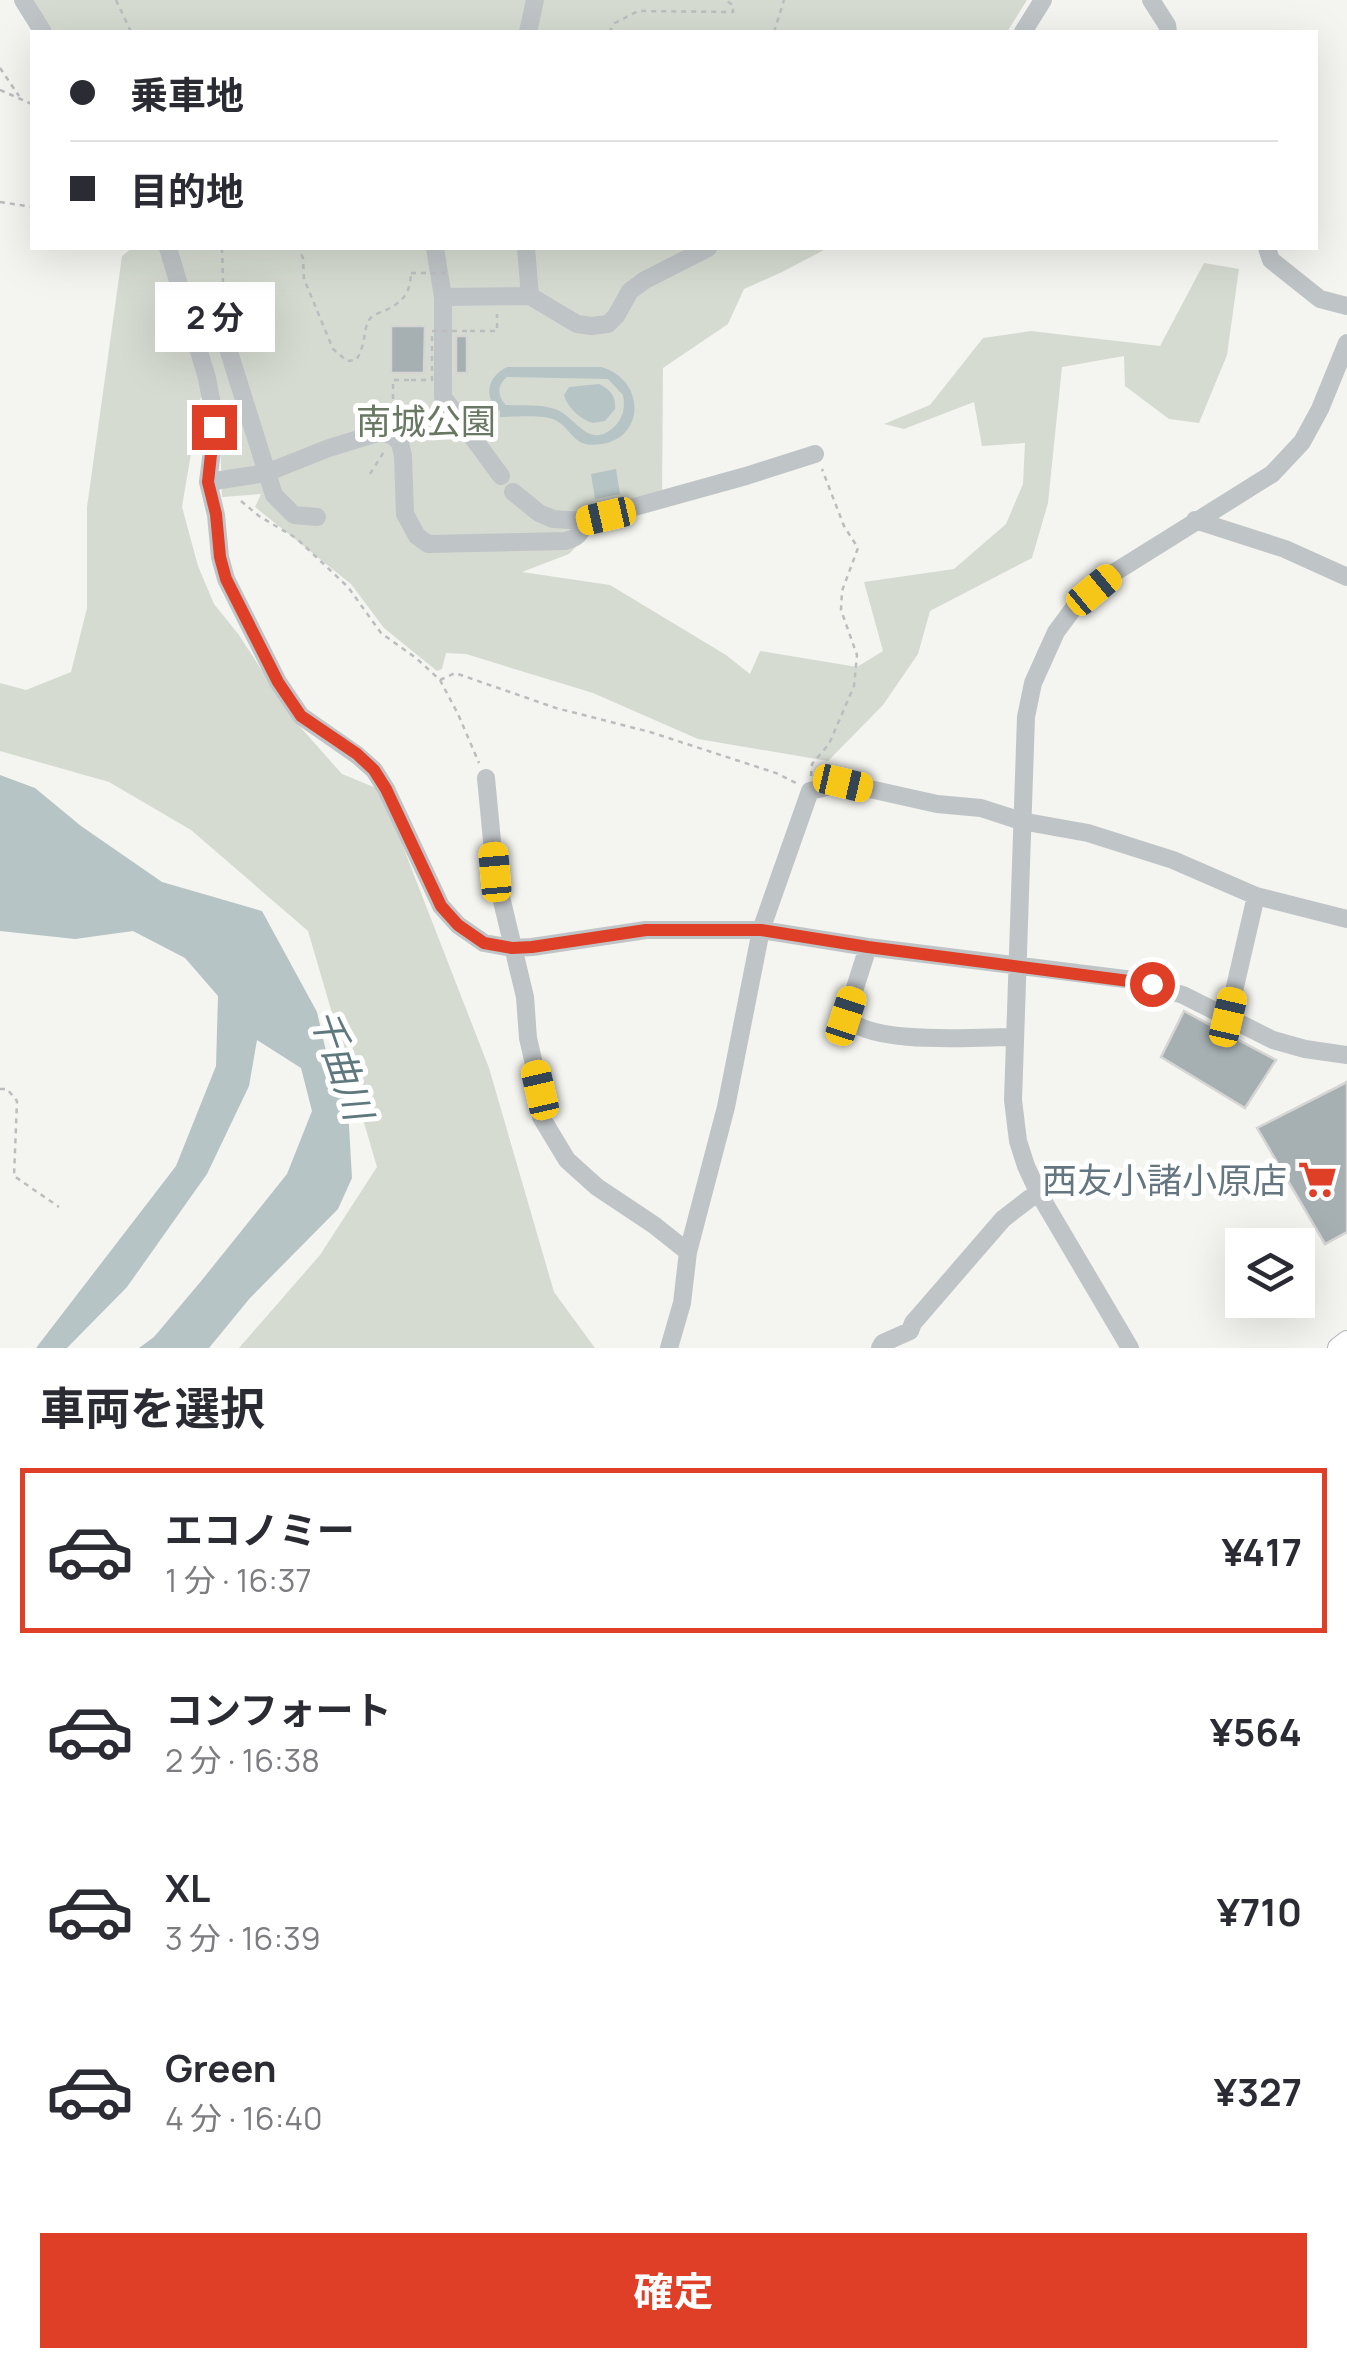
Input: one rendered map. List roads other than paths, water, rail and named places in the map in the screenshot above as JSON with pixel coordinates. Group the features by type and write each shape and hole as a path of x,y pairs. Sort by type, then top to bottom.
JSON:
{"main road":[{"path":"1338,1348 1347,1341"}],"street":[{"path":"23,0 42,30"},
{"path":"528,30 535,0"},
{"path":"1023,30 1043,0"},
{"path":"1151,0 1168,30"},
{"path":"169,250 212,404 214,427 208,482 226,579 278,682 301,716 374,770 441,906 458,925 484,943 512,948 646,930 761,930 1152,984 1273,1040 1347,1055"},
{"path":"435,250 443,297 443,397 501,476"},
{"path":"526,250 530,296"},
{"path":"443,297 530,296 577,324 608,324 630,292 645,280 704,250"},
{"path":"1268,250 1271,260 1320,299 1347,306"},
{"path":"224,336 274,495 294,515 317,518"},
{"path":"1130,1348 1038,1192 1026,1166 1014,1121 1021,822 1026,718 1033,683 1056,632 1076,605 1112,574 1272,474 1302,442 1347,343"},
{"path":"208,482 266,474 393,427 403,456 404,514 417,536 428,544 565,541 582,532 584,521"},
{"path":"513,492 553,519 584,521 815,454"},
{"path":"1196,520 1285,549 1347,576"},
{"path":"486,778 495,872 526,997 528,1038 540,1090 541,1116 567,1160 688,1252"},
{"path":"668,1348 682,1303 688,1252 726,1107 761,930 810,790 843,783 937,804 981,808 1021,822 1088,833 1173,860 1256,896 1347,919"},
{"path":"1228,1017 1256,896"},
{"path":"868,947 846,1016 852,1026 912,1038 1013,1037"},
{"path":"880,1348 883,1343 914,1340 914,1323 1003,1219 1038,1192"}],"place":[{"name":"西友小諸小原店","path":"1317,1180"}],"park label":[{"name":"南城公園","path":"426,421"}],"water label":[{"name":"千曲川","path":"343,1064"}]}
